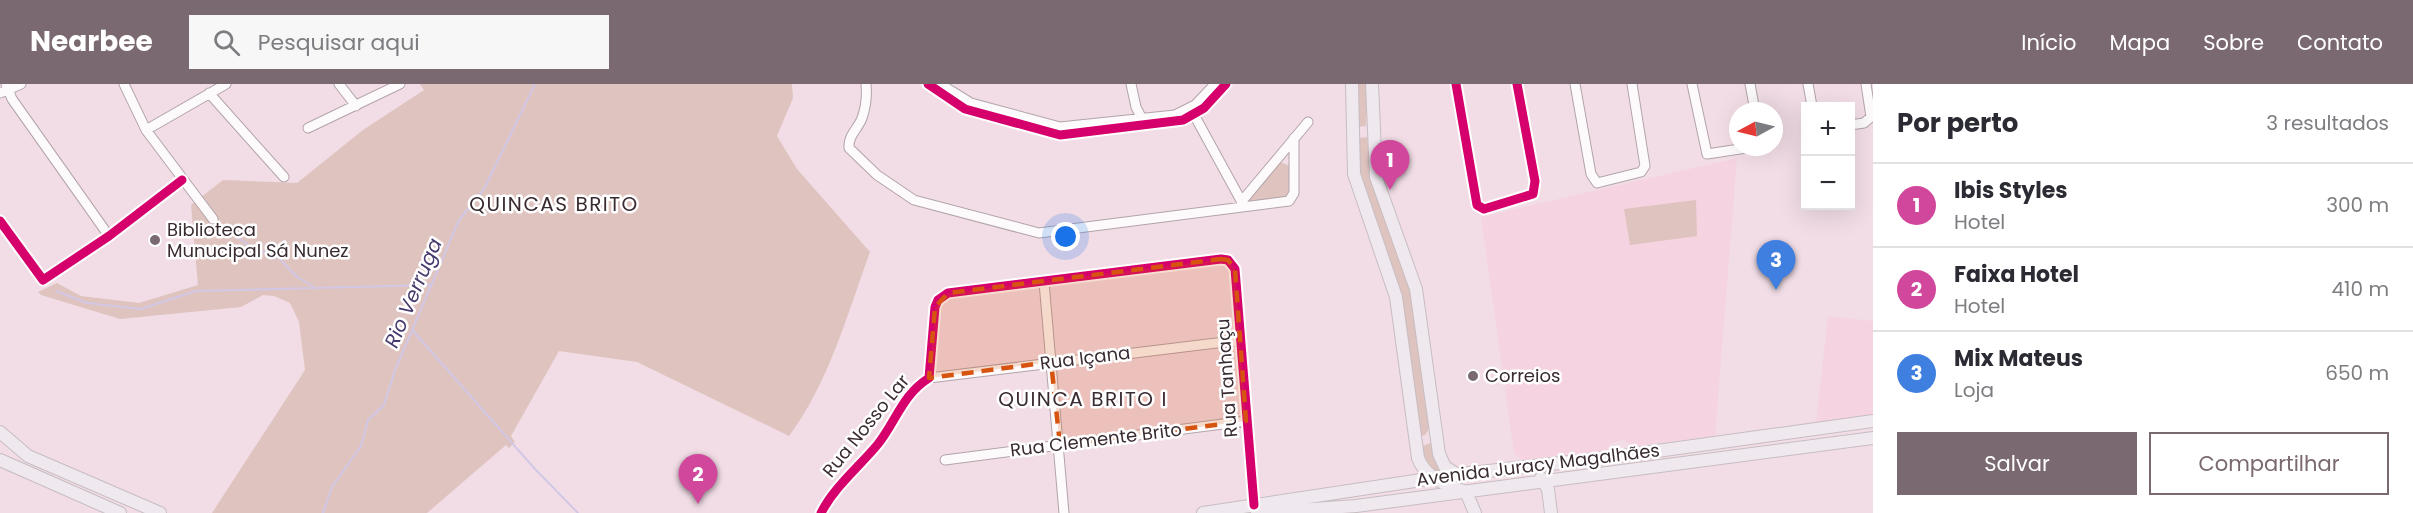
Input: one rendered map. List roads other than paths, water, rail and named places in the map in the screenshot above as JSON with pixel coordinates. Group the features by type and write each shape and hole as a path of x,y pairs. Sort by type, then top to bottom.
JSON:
{"main road":[{"path":"1352,84 1353,164 1360,196 1396,297 1418,458 1421,465 1434,478 1466,492 1474,513"},
{"path":"1372,84 1372,131 1376,177 1416,289 1435,433 1441,461 1449,471 1458,475"},
{"path":"1351,129 1363,134 1372,131"},
{"name":"Avenida Juracy Magalhães","path":"1256,509 1320,494 1873,421"},
{"path":"0,432 28,456 159,513"},
{"path":"1415,437 1426,439 1435,433"},
{"name":"Avenida Juracy Magalhães","path":"1203,513 1256,509 1322,509 1614,474 1873,438"},
{"path":"1614,457 1610,465 1614,474"},
{"path":"1406,482 1414,472 1418,458"},
{"path":"0,460 120,513"},
{"path":"1524,466 1545,482 1551,513"},
{"path":"1320,494 1322,509"}],"street":[{"path":"21,84 5,89 109,236"},
{"path":"124,84 146,130 213,219"},
{"path":"146,130 226,84"},
{"path":"339,84 356,106"},
{"path":"308,128 400,84"},
{"path":"866,84 866,106 858,126 850,136 849,148 877,175 914,200 1028,231 1064,231 1243,203 1284,202 1292,198 1294,138"},
{"path":"928,84 965,109 1060,135 1193,112 1226,84"},
{"path":"940,84 971,103 1060,127 1144,122"},
{"path":"1131,84 1136,107 1144,122"},
{"path":"1193,112 1215,84"},
{"path":"1456,84 1477,205 1484,209 1530,197 1533,194 1535,181 1517,84"},
{"path":"1575,84 1593,182 1601,183 1641,172 1644,169 1645,160 1632,84"},
{"path":"1692,84 1703,145 1707,154 1729,152"},
{"path":"1750,84 1753,102"},
{"path":"1808,84 1811,102"},
{"path":"1855,124 1869,120 1871,110 1866,84"},
{"path":"209,93 284,177"},
{"path":"1193,112 1243,203"},
{"path":"1243,203 1308,122"},
{"path":"2,227 43,280 109,236 182,180"},
{"name":"Rua Tanhaçu","path":"1044,282 1221,259 1228,260 1235,269 1246,421 1256,509"},
{"path":"1044,282 1060,444 1064,513"},
{"name":"Rua Nosso Lar","path":"821,513 835,491 881,439 907,396 929,378 935,307 942,296 948,293 1044,282"},
{"name":"Rua Içana","path":"929,378 1241,339"},
{"name":"Rua Clemente Brito","path":"945,460 1246,421"}],"waterway":[{"name":"Rio Verruga","path":"323,513 332,487 361,446 368,420 384,405 395,370 459,220 484,189 535,84"},
{"path":"216,224 252,247 279,258 297,277 313,286"},
{"path":"56,291 87,303 141,309 196,291 431,285"},
{"path":"413,331 535,469 578,513"}],"place":[{"name":"Ibis Styles","path":"1390,190"},
{"name":"Biblioteca Munucipal Sá Nunez","path":"155,240"},
{"name":"Mix Mateus","path":"1776,290"},
{"name":"Correios","path":"1473,376"},
{"name":"Faixa Hotel","path":"698,504"}],"district":[{"name":"QUINCAS BRITO","path":"554,204"},
{"name":"QUINCA BRITO I","path":"1083,399"}]}
